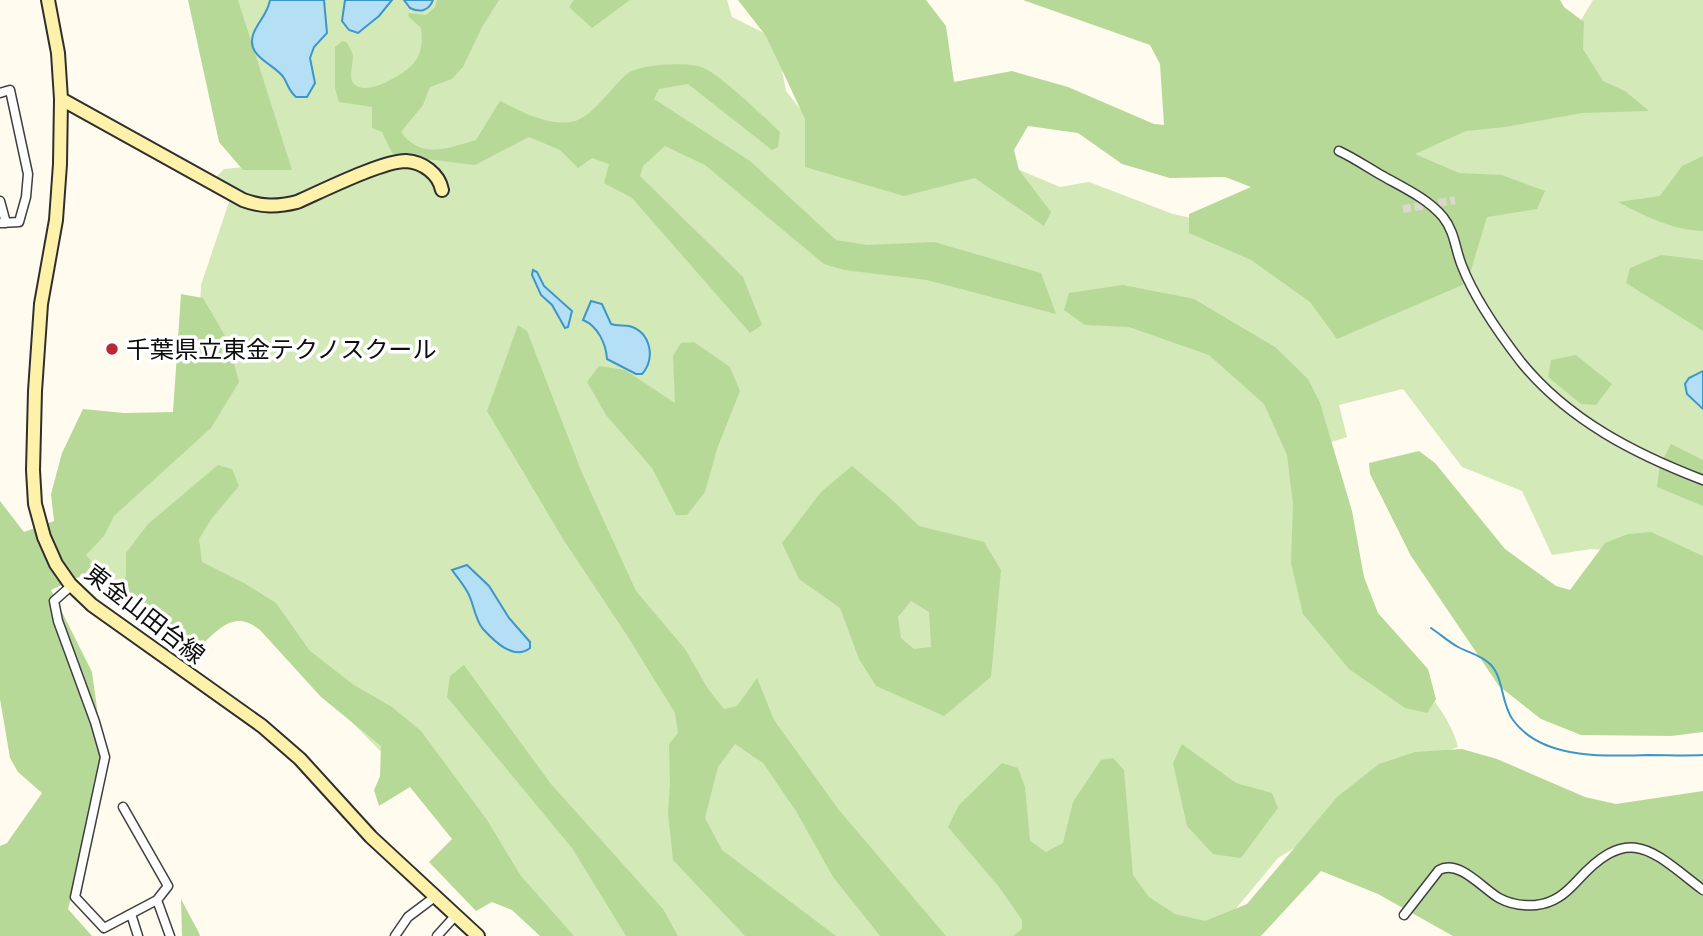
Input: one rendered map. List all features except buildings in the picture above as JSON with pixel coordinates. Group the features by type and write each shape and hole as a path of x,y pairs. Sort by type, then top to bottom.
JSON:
{"main road":[{"name":"東金山田台線","path":"48,0 58,53 61,99 56,220 41,304 33,470 35,504 44,537 56,564 71,586 117,624 281,742 371,836 475,935"},
{"path":"61,99 232,194 259,206 297,202 384,165 406,161 424,166 433,173 442,190"}],"street":[{"path":"0,93 10,90 28,174 26,197 19,222 3,223 0,201"},
{"path":"1339,151 1411,191 1435,208 1445,219 1454,235 1462,267 1494,324 1522,363 1548,391 1589,424 1624,445 1703,481"},
{"path":"71,586 54,601 58,621 105,757 75,897 104,928 157,900 168,887 123,807"},
{"path":"1404,915 1444,867 1454,867 1501,900 1538,905 1568,892 1601,856 1623,847 1640,848 1655,854 1703,890"},
{"path":"395,936 408,917 436,896"},
{"path":"157,900 170,936"},
{"path":"131,914 138,936"},
{"path":"437,936 456,915"}],"green space":[{"path":"188,0 238,0 292,170 243,170 219,142"},
{"path":"202,0 727,0 732,17 776,39 786,91 819,133 998,161 1060,187 1089,182 1173,214 1209,222 1392,163 1572,35 1593,0 1703,0 1703,559 1591,549 1552,555 1522,491 1462,467 1403,389 1339,405 1347,437 1307,450 1308,573 1371,631 1417,679 1450,726 1458,747 1413,763 1312,837 1278,858 1213,936 546,936 400,771 249,618 184,606 139,617 97,591 77,570 88,544 125,501 194,432 201,285 235,190 215,178 224,169 264,165"},
{"path":"437,0 499,0 482,27 463,67 452,79 430,87 423,105 401,132 417,146 436,150 476,140 500,101 543,120 571,122 586,115 621,79 633,71 663,65 701,67 730,86 780,132 778,147 772,150 688,84 659,89 654,99 750,161 836,240 867,245 934,242 1041,273 1056,314 927,280 844,270 824,264 705,165 665,146 643,166 640,176 743,277 762,325 750,333 632,198 604,183 609,164 592,158 578,168 560,150 529,137 475,165 392,153 382,132 372,128 372,107 339,102 335,88 335,47 342,41 346,42 352,51 351,75 354,84 367,88 393,79 408,69 420,51 421,28 408,16 409,13 426,15 435,7"},
{"path":"574,0 630,0 592,28 569,7"},
{"path":"738,0 926,0 946,26 954,82 1012,71 1068,87 1154,124 1164,125 1160,64 1150,45 1023,0 1560,0 1564,7 1584,22 1583,49 1603,81 1625,91 1649,111 1582,113 1466,131 1415,154 1459,173 1502,175 1545,191 1537,209 1487,217 1467,283 1337,339 1310,302 1251,260 1189,233 1189,214 1251,187 1225,177 1170,178 1122,164 1078,133 1028,126 1014,150 1019,170 1051,212 1044,226 975,178 904,196 805,167 805,119 766,36"},
{"path":"1703,156 1703,231 1670,225 1618,202 1660,196 1682,166"},
{"path":"1661,255 1703,260 1703,331 1626,283 1630,268"},
{"path":"1123,285 1194,299 1275,347 1308,379 1320,403 1352,511 1364,577 1378,613 1428,669 1436,699 1427,713 1405,708 1349,669 1303,614 1291,563 1293,504 1287,455 1264,404 1209,355 1129,327 1085,325 1064,310 1069,293"},
{"path":"181,294 203,298 228,341 239,382 211,428 114,516 104,536 86,555 111,585 118,601 81,576 51,590 92,672 105,766 68,909 92,936 0,936 0,846 7,843 42,793 18,772 10,758 0,699 0,501 24,532 54,521 51,494 62,453 83,409 124,413 173,412"},
{"path":"518,325 527,331 582,473 636,591 685,649 708,689 724,709 737,706 757,678 774,720 839,810 946,936 880,936 833,877 796,811 763,763 735,744 718,767 705,818 722,850 836,936 745,936 673,860 668,813 669,744 678,733 675,713 563,539 487,411"},
{"path":"694,342 730,367 740,391 717,449 705,492 687,515 676,515 652,468 606,415 587,382 599,366 625,370 675,403 673,356 681,343"},
{"path":"1576,355 1612,384 1596,405 1581,404 1548,377 1551,360"},
{"path":"1671,444 1703,460 1703,506 1657,487 1660,465"},
{"path":"1419,451 1435,463 1505,549 1556,586 1570,590 1605,543 1628,534 1651,532 1703,556 1703,732 1671,736 1581,735 1541,719 1499,686 1411,556 1370,474 1369,463"},
{"path":"218,465 232,469 239,486 212,518 199,539 202,562 276,603 310,651 354,685 392,707 421,731 487,820 521,876 574,936 540,936 512,910 492,902 476,911 429,862 452,839 410,787 379,806 374,790 380,776 381,746 321,697 260,630 242,621 226,624 197,649 176,639 121,596 126,574 126,553 148,524"},
{"path":"852,466 919,526 984,542 1001,570 991,677 944,716 876,686 859,659 840,608 799,579 782,543 821,492","holes":["911,601 929,612 931,647 914,649 901,638 898,617"]},
{"path":"464,665 551,784 663,909 678,936 626,936 572,848 447,697 450,676"},
{"path":"1182,744 1236,783 1272,793 1278,808 1241,858 1213,854 1187,826 1173,763"},
{"path":"1462,749 1497,759 1585,797 1616,804 1703,791 1703,936 1453,936 1378,894 1321,871 1261,936 1013,936 1022,929 1022,920 999,887 948,827 959,805 1002,763 1018,768 1025,787 1030,841 1046,852 1063,843 1073,802 1101,760 1113,758 1124,770 1133,875 1149,897 1175,914 1205,921 1247,904 1337,797 1379,764 1415,752"},
{"path":"181,899 199,933 200,936 182,936"}],"water":[{"path":"270,0 324,0 327,33 314,47 310,58 315,83 307,97 296,97 280,73 257,55 254,49 253,35"},
{"path":"345,0 392,0 379,16 358,33 349,30 342,21"},
{"path":"404,0 433,0 427,9 421,11 410,8"},
{"path":"533,270 537,272 544,286 572,311 568,327 565,328 552,305 541,295 532,275"},
{"path":"591,301 602,304 611,324 629,326 642,334 650,354 642,374 636,374 607,359 600,336 583,320"},
{"path":"1703,371 1703,409 1687,394 1685,384 1689,378"},
{"path":"467,565 489,586 509,618 530,642 530,648 511,651 498,644 483,629 468,593 452,570"}],"waterway":[{"path":"1431,628 1491,665 1498,677 1509,714 1525,733 1540,742 1557,749 1594,755 1703,755"}],"tunnel":[{"path":"1403,209 1455,200"}],"place":[{"name":"千葉県立東金テクノスクール","path":"112,349"}]}
